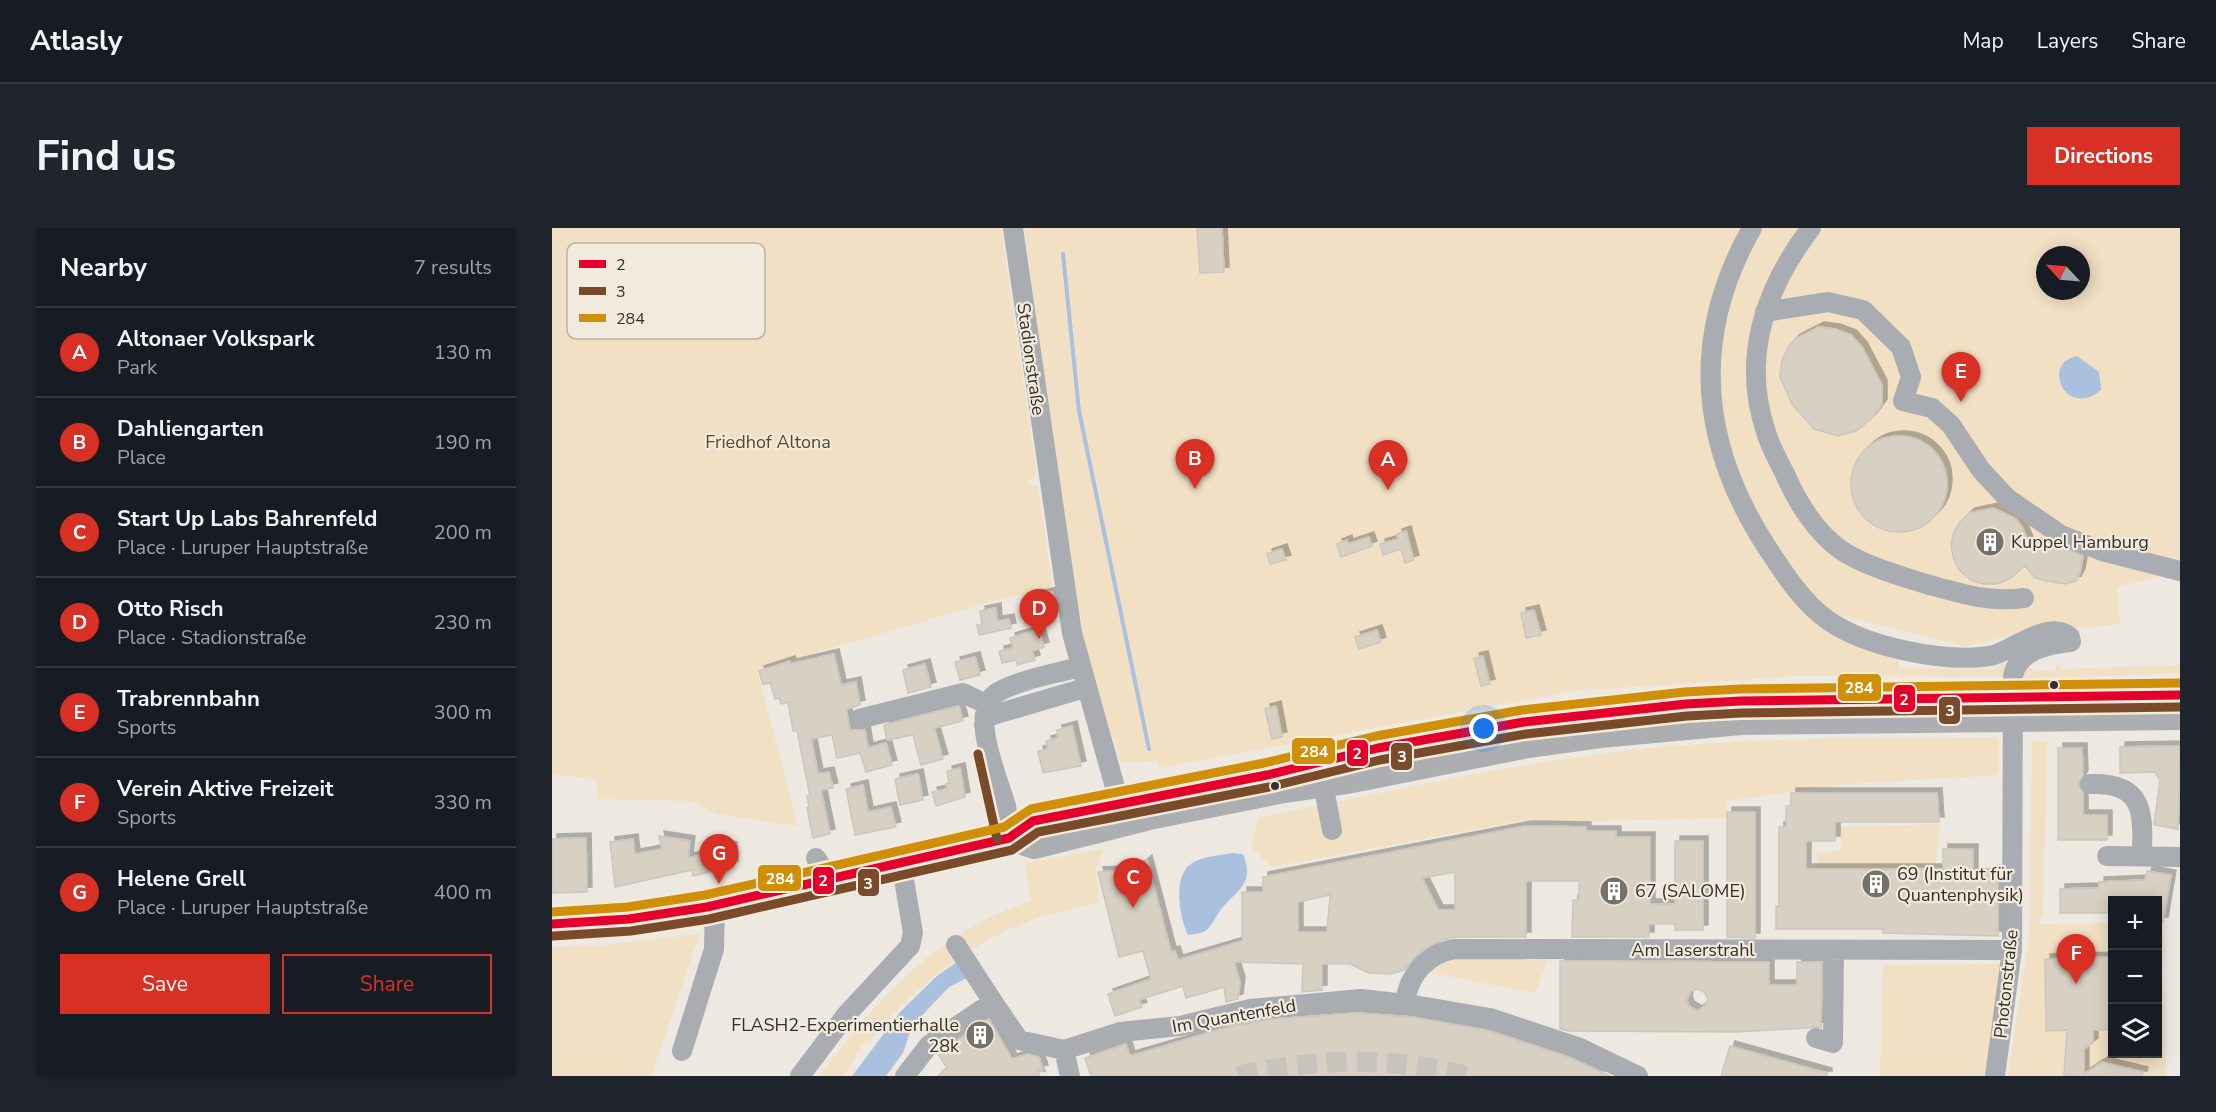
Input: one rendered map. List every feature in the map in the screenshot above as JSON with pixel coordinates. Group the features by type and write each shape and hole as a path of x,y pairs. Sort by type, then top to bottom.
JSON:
{"main road":[{"path":"1122,814 1165,814 1528,745 1600,735 1741,722 2013,708 2180,695"},
{"path":"552,924 629,919 715,905 823,868 901,862 1009,838 1035,846 1122,814 1267,775 1378,748 1524,722 1686,704 1741,701 2013,708 2180,717"}],"street":[{"name":"Stadionstraße","path":"1012,228 1067,606 1079,667 1122,814"},
{"name":"Photonstraße","path":"1752,228 1724,285 1710,355 1710,394 1726,463 1756,532 1804,598 1829,621 1872,641 1906,651 1974,658 1994,656 2033,635 2061,633 2070,637 2071,642 2031,652 2019,661 2013,676 2015,747 2012,950 1995,1076"},
{"path":"1811,228 1792,253 1770,294 1758,337 1755,385 1766,433 1791,490 1821,531 1841,550 1906,578 1985,599 2024,598"},
{"path":"1765,312 1828,302 1863,310 1901,347 1911,377 1903,401 1932,408 1951,425 1981,470 2007,498 2061,535 2102,551 2180,571"},
{"path":"1009,838 1006,810 997,786 984,725 986,704 1000,690 1079,667"},
{"path":"984,725 987,718 993,715 1085,688"},
{"path":"860,718 963,693 986,704"},
{"path":"1323,784 1332,830"},
{"path":"2090,784 2113,785 2127,790 2135,798 2141,808 2143,822 2142,856"},
{"path":"2108,856 2180,857"},
{"path":"800,1076 846,1015 910,946 913,933 901,862"},
{"path":"682,1051 714,949 715,905"},
{"path":"956,945 1019,1040 1064,1050 1070,1076"},
{"name":"Am Laserstrahl","path":"1405,1004 1408,985 1414,974 1432,957 1455,949 2012,950"},
{"path":"1816,1038 1833,1043 1834,951"},
{"name":"Im Quantenfeld","path":"1064,1050 1120,1032 1190,1030 1250,1009 1361,999 1405,1004 1580,1048 1638,1076"},
{"path":"905,1076 929,1045 993,1002"}],"green space":[{"name":"Friedhof Altona","path":"552,228 1001,228 1037,475 1029,480 1029,484 1038,486 1053,588 993,601 757,670 798,826 717,814 692,801 598,799 596,779 552,774"},
{"path":"1025,228 2180,228 2180,571 2117,587 2120,624 2020,634 1965,646 1838,614 1817,604 1899,654 1898,668 1996,669 2013,650 2009,677 1797,676 1573,691 1160,768 1158,761 1121,762 1090,671 1056,477"},
{"path":"2031,662 2029,666 2034,671 2055,671 2056,666 2061,666 2062,669 2180,665 2180,673 2019,679"},
{"path":"1996,737 1999,744 1999,775 1847,784 1727,801 1727,818 1553,822 1531,819 1272,867 1251,847 1258,818 1454,778 1552,761 1694,744 1824,739"},
{"path":"2032,741 2047,741 2043,915 2038,924 2108,923 2108,1058 2162,1058 2162,976 2166,999 2166,1076 2008,1076 2029,938"},
{"path":"1940,824 1935,867 1817,867 1817,852 1841,851 1840,827"},
{"path":"1104,849 1096,871 1099,903 1033,920 1008,930 963,955 923,986 869,1042 866,1040 844,1076 819,1076 886,995 937,950 996,915 1030,901 1025,863"},
{"path":"2162,922 2164,922 2165,957 2162,967"},
{"path":"700,934 651,1076 552,1076 552,947 595,946"},
{"path":"1452,957 1549,958 1535,993 1432,973 1429,969"},
{"path":"2002,964 1991,1076 1880,1076 1883,965"}],"water":[{"path":"2077,356 2099,372 2101,390 2088,397 2077,398 2068,394 2059,377 2060,368 2066,360"},
{"path":"1233,853 1243,854 1246,865 1247,873 1242,887 1220,911 1208,929 1201,933 1188,935 1182,917 1179,895 1183,874 1188,866 1196,861"},
{"path":"957,962 967,978 949,987 912,1026 903,1053 886,1076 852,1076 901,1011 937,976"}],"building":[{"path":"1197,228 1222,228 1224,272 1200,273"},
{"path":"1819,327 1835,329 1851,335 1862,347 1882,385 1882,404 1871,419 1856,431 1838,436 1814,429 1792,404 1780,377 1782,360 1789,346 1795,339"},
{"path":"1899,436 1917,440 1933,450 1943,466 1947,484 1943,502 1933,518 1917,528 1899,532 1881,528 1865,518 1855,502 1851,484 1855,466 1865,450 1881,440"},
{"name":"Kuppel Hamburg","path":"1993,508 2015,518 2022,527 2029,544 2050,542 2083,556 2076,581 2065,584 2042,580 2034,577 2025,566 2009,579 1997,584 1983,584 1971,580 1960,571 1951,547 1953,534 1960,522 1970,513"},
{"path":"1406,531 1414,560 1405,563 1401,549 1383,555 1380,544 1398,539 1397,534"},
{"path":"1369,537 1372,546 1341,557 1337,544 1347,540 1348,544"},
{"path":"1282,549 1286,560 1270,564 1267,554"},
{"path":"1053,592 1057,615 1046,617 1044,605 1037,606 1035,596"},
{"path":"996,608 997,621 1009,619 1011,628 979,635 977,625 982,624 980,611"},
{"path":"1534,610 1541,635 1526,638 1521,613"},
{"path":"1039,629 1044,647 1032,651 1035,660 1017,665 1016,660 1002,663 999,651 1013,648 1010,638"},
{"path":"1377,630 1381,642 1359,649 1355,637"},
{"path":"834,654 841,685 856,682 860,705 846,709 850,730 865,730 868,748 886,743 892,765 866,772 860,753 837,758 832,735 811,739 818,774 829,772 833,788 821,790 830,834 813,838 807,808 809,807 807,796 810,796 797,731 793,731 788,702 781,704 779,698 775,699 770,682 763,685 759,671 790,661 791,664"},
{"path":"1483,656 1490,684 1481,686 1474,658"},
{"path":"975,657 980,675 960,680 955,662"},
{"path":"925,664 931,687 908,693 903,670"},
{"path":"959,706 963,721 934,728 943,759 921,765 913,735 887,740 884,725"},
{"path":"1276,706 1282,737 1272,739 1265,709"},
{"path":"1072,726 1081,766 1043,773 1038,751 1048,749 1046,741 1058,738 1057,730"},
{"path":"2180,746 2178,829 2154,825 2160,780 2155,772 2120,773 2120,747"},
{"path":"2058,748 2082,748 2083,775 2078,784 2083,793 2083,815 2107,815 2107,840 2058,840"},
{"path":"960,768 965,797 936,806 932,792 947,789 946,784 949,783 947,771"},
{"path":"918,774 923,800 900,805 895,779"},
{"path":"863,785 868,812 891,807 896,827 855,835 846,789"},
{"path":"1791,793 1937,793 1939,822 1835,822 1835,841 1806,841 1806,869 1943,869 1943,849 1973,849 1973,874 1998,874 1998,936 1883,933 1883,929 1776,929 1776,906 1779,906 1779,827 1786,827 1786,806 1791,806"},
{"path":"1727,812 1755,812 1755,938 1727,937"},
{"path":"1526,826 1586,827 1586,831 1616,831 1616,837 1650,837 1650,904 1675,904 1675,841 1703,841 1703,930 1675,930 1675,924 1649,924 1649,937 1572,937 1573,900 1579,900 1579,881 1526,881 1526,937 1455,937 1442,940 1421,951 1404,970 1391,974 1369,973 1350,964 1322,964 1322,990 1302,992 1303,964 1234,962 1240,982 1238,999 1226,1002 1224,987 1186,998 1183,986 1139,1000 1142,1007 1115,1016 1108,994 1151,979 1143,951 1119,957 1098,872 1135,870 1147,860 1171,952 1175,951 1178,960 1242,941 1242,892 1263,892 1263,877","holes":["1455,872 1455,910 1438,910 1422,878","1330,895 1327,932 1298,932 1298,902"]},
{"path":"659,836 690,841 688,858 721,851 721,845 732,847 733,866 693,876 692,870 615,887 610,842 633,839 635,854 662,849"},
{"path":"586,838 587,892 552,893 552,839"},
{"path":"2147,871 2171,875 2163,922 2162,896 2108,896 2108,913 2060,913 2060,889 2099,888 2099,882 2145,880"},
{"path":"2108,957 2108,1030 2093,1030 2093,1043 2084,1049 2084,1074 2102,1062 2143,1072 2142,1076 2064,1076 2067,1030 2046,1031 2045,959"},
{"path":"1560,961 1769,962 1769,985 1797,985 1797,962 1822,962 1821,1027 1736,1032 1568,1031 1560,1029","holes":["1696,989 1704,992 1708,999 1705,1006 1697,1011 1689,1006 1687,1000 1690,992"]},
{"path":"1357,1013 1412,1017 1490,1031 1571,1058 1610,1076 1091,1076 1085,1058 1126,1044 1130,1056 1232,1026 1274,1019"},
{"name":"FLASH2-Experimentierhalle 28k","path":"989,1019 1012,1059 1027,1054 1039,1057 1043,1070 1038,1071 1040,1076 938,1076 947,1068 938,1054"},
{"path":"1730,1046 1827,1073 1827,1076 1721,1076"}],"waterway":[{"path":"1063,254 1079,411 1149,749"}],"tunnel":[{"path":"1238,1076 1294,1066 1352,1062 1411,1065 1467,1076"}],"transit line":[{"name":"284","path":"552,912 628,907 705,895 1004,827 1031,809 1264,763 1376,736 1522,710 1685,692 1740,689 2180,683"},
{"name":"2","path":"552,924 629,919 707,907 1009,838 1033,821 1267,775 1378,748 1524,722 1686,704 1741,701 2180,695"},
{"name":"3","path":"553,936 631,931 709,919 1012,850 1038,832 1269,787 1380,760 1526,734 1687,716 1741,713 2180,707"},
{"name":"3","path":"978,754 997,839"}],"place":[{"name":"Trabrennbahn","path":"1961,402"},
{"name":"Dahliengarten","path":"1195,489"},
{"name":"Altonaer Volkspark","path":"1388,490"},
{"name":"Kuppel Hamburg","path":"1990,542"},
{"name":"Otto Risch","path":"1039,639"},
{"name":"Helene Grell","path":"719,884"},
{"name":"69 (Institut für Quantenphysik)","path":"1876,884"},
{"name":"67 (SALOME)","path":"1614,891"},
{"name":"Start Up Labs Bahrenfeld","path":"1133,908"},
{"name":"Verein Aktive Freizeit","path":"2076,984"},
{"name":"FLASH2-Experimentierhalle 28k","path":"980,1035"}]}
